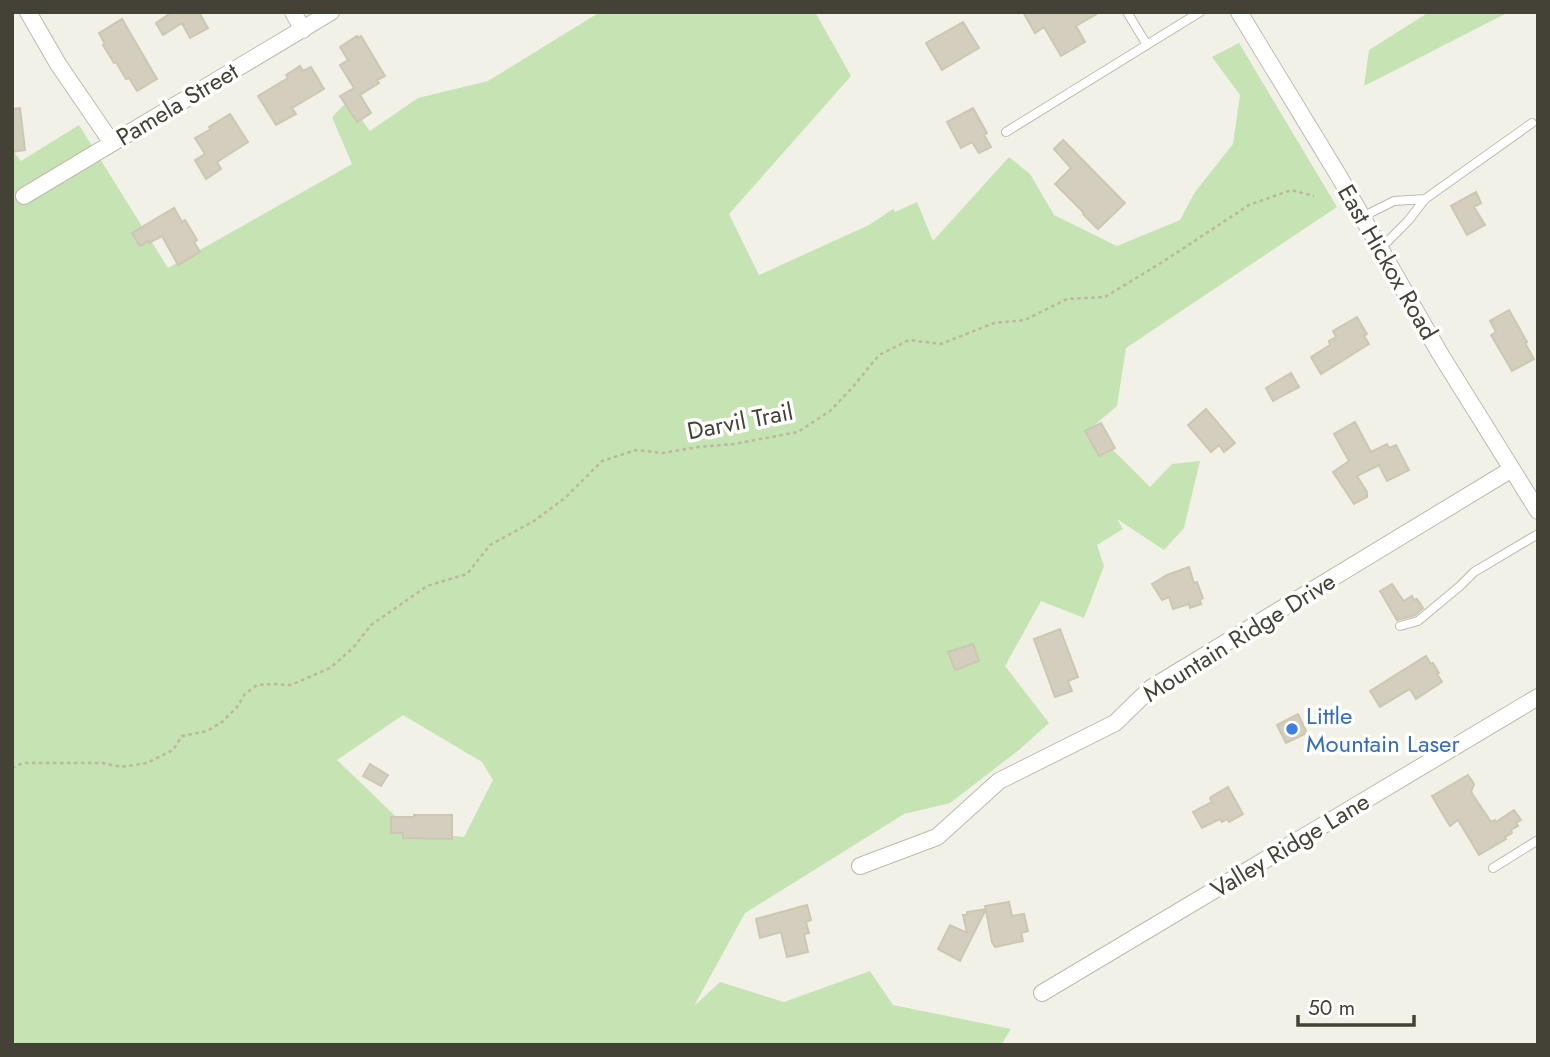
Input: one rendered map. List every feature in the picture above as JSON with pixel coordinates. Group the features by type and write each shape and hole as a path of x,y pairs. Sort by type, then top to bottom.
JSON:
{"street":[{"path":"28,12 58,64 112,143"},
{"path":"293,12 303,30"},
{"name":"Pamela Street","path":"24,196 331,12"},
{"name":"East Hickox Road","path":"1239,12 1362,217 1438,352 1538,511"},
{"name":"Mountain Ridge Drive","path":"860,866 937,837 999,781 1115,723 1151,688 1512,469"},
{"name":"Valley Ridge Lane","path":"1042,993 1538,697"}],"lane":[{"path":"1127,12 1147,45"},
{"path":"1006,132 1200,12"},
{"path":"1380,249 1408,221 1424,199 1532,123"},
{"path":"1362,217 1394,201 1424,199"},
{"path":"1400,626 1418,621 1474,572 1538,534"},
{"path":"1493,867 1538,840"}],"path":[{"name":"Darvil Trail","path":"12,768 23,764 147,764 173,750 182,736 207,731 222,722 245,694 257,685 291,685 330,668 346,655 371,625 427,586 467,574 490,545 534,521 565,498 602,461 636,450 663,453 798,432 830,411 878,355 909,340 941,344 994,323 1025,320 1067,299 1105,297 1249,205 1291,190 1314,196"}],"green space":[{"path":"600,12 815,12 851,76 729,214 759,275 869,225 893,209 895,212 917,202 933,241 1009,157 1030,174 1054,215 1117,246 1180,220 1195,192 1233,144 1240,95 1212,57 1239,43 1337,207 1126,348 1117,406 1091,428 1150,487 1172,464 1200,461 1184,528 1164,550 1117,519 1123,529 1097,545 1104,566 1084,618 1041,601 1005,666 1049,723 1019,750 950,803 904,814 745,913 694,1006 720,982 784,1002 870,971 893,1005 1011,1029 1001,1045 12,1045 12,150 21,161 79,125 168,268 352,164 332,117 348,101 370,131 418,98 488,81","holes":["403,715 482,762 493,780 464,837 412,832 337,760"]},
{"path":"1429,12 1509,12 1364,86 1369,50"}],"building":[{"path":"172,12 199,12 208,28 190,38 182,23 163,35 156,23"},
{"path":"1023,12 1100,12 1076,26 1085,42 1061,56 1044,27 1035,33"},
{"path":"122,19 157,79 137,91 116,62 114,63 99,33"},
{"path":"963,22 979,48 942,70 926,43"},
{"path":"361,36 385,76 360,95 371,113 357,122 340,96 354,88 340,65 348,60 340,47"},
{"path":"300,66 303,71 311,67 324,89 292,108 296,114 276,125 258,96 288,78 286,75"},
{"path":"20,108 25,150 12,152 12,109"},
{"path":"973,108 987,133 984,135 991,147 979,153 972,142 961,148 947,122"},
{"path":"230,114 248,142 217,162 221,169 206,179 195,160 205,154 195,138"},
{"path":"1063,140 1125,203 1098,229 1055,184 1071,168 1054,149"},
{"path":"1476,192 1481,203 1474,207 1485,225 1467,235 1451,206"},
{"path":"174,208 197,240 194,242 200,252 178,265 162,236 140,246 132,233"},
{"path":"1509,310 1534,359 1512,371 1491,335 1496,332 1490,321"},
{"path":"1357,317 1367,334 1364,336 1369,344 1321,374 1311,357 1330,345 1329,341 1336,337 1333,331"},
{"path":"1291,373 1299,387 1273,401 1266,388"},
{"path":"1206,409 1235,443 1224,452 1219,445 1211,452 1188,425"},
{"path":"1355,422 1371,452 1387,444 1389,448 1396,445 1409,470 1387,481 1379,465 1357,476 1367,492 1367,497 1354,504 1333,472 1349,461 1334,434"},
{"path":"1101,423 1115,448 1099,456 1085,431"},
{"path":"1189,567 1203,598 1200,600 1201,604 1190,608 1189,604 1173,609 1169,597 1162,600 1152,584"},
{"path":"1392,584 1404,601 1412,596 1423,608 1415,615 1397,620 1380,591"},
{"path":"1060,629 1078,677 1068,681 1072,691 1055,697 1034,639"},
{"path":"973,644 979,661 955,670 948,652"},
{"path":"1426,656 1431,664 1433,663 1442,682 1416,699 1410,689 1380,707 1370,691"},
{"name":"Little Mountain Laser","path":"1298,714 1307,733 1286,743 1277,725"},
{"path":"370,764 388,775 381,786 363,776"},
{"path":"1468,775 1474,784 1471,792 1491,822 1496,822 1514,810 1521,820 1506,839 1479,855 1458,820 1450,826 1432,796"},
{"path":"1228,787 1243,814 1229,822 1227,819 1222,822 1220,819 1202,828 1193,812 1212,802 1211,797"},
{"path":"452,815 452,839 403,838 403,833 391,833 391,817"},
{"path":"1009,902 1012,916 1024,914 1028,931 1021,933 1023,941 995,947 985,906"},
{"path":"807,905 811,920 806,922 809,933 804,934 808,952 787,957 781,932 760,938 756,919"},
{"path":"986,909 960,961 938,949 950,925 967,933 963,915"}],"place":[{"name":"Little Mountain Laser","path":"1292,729"}]}
